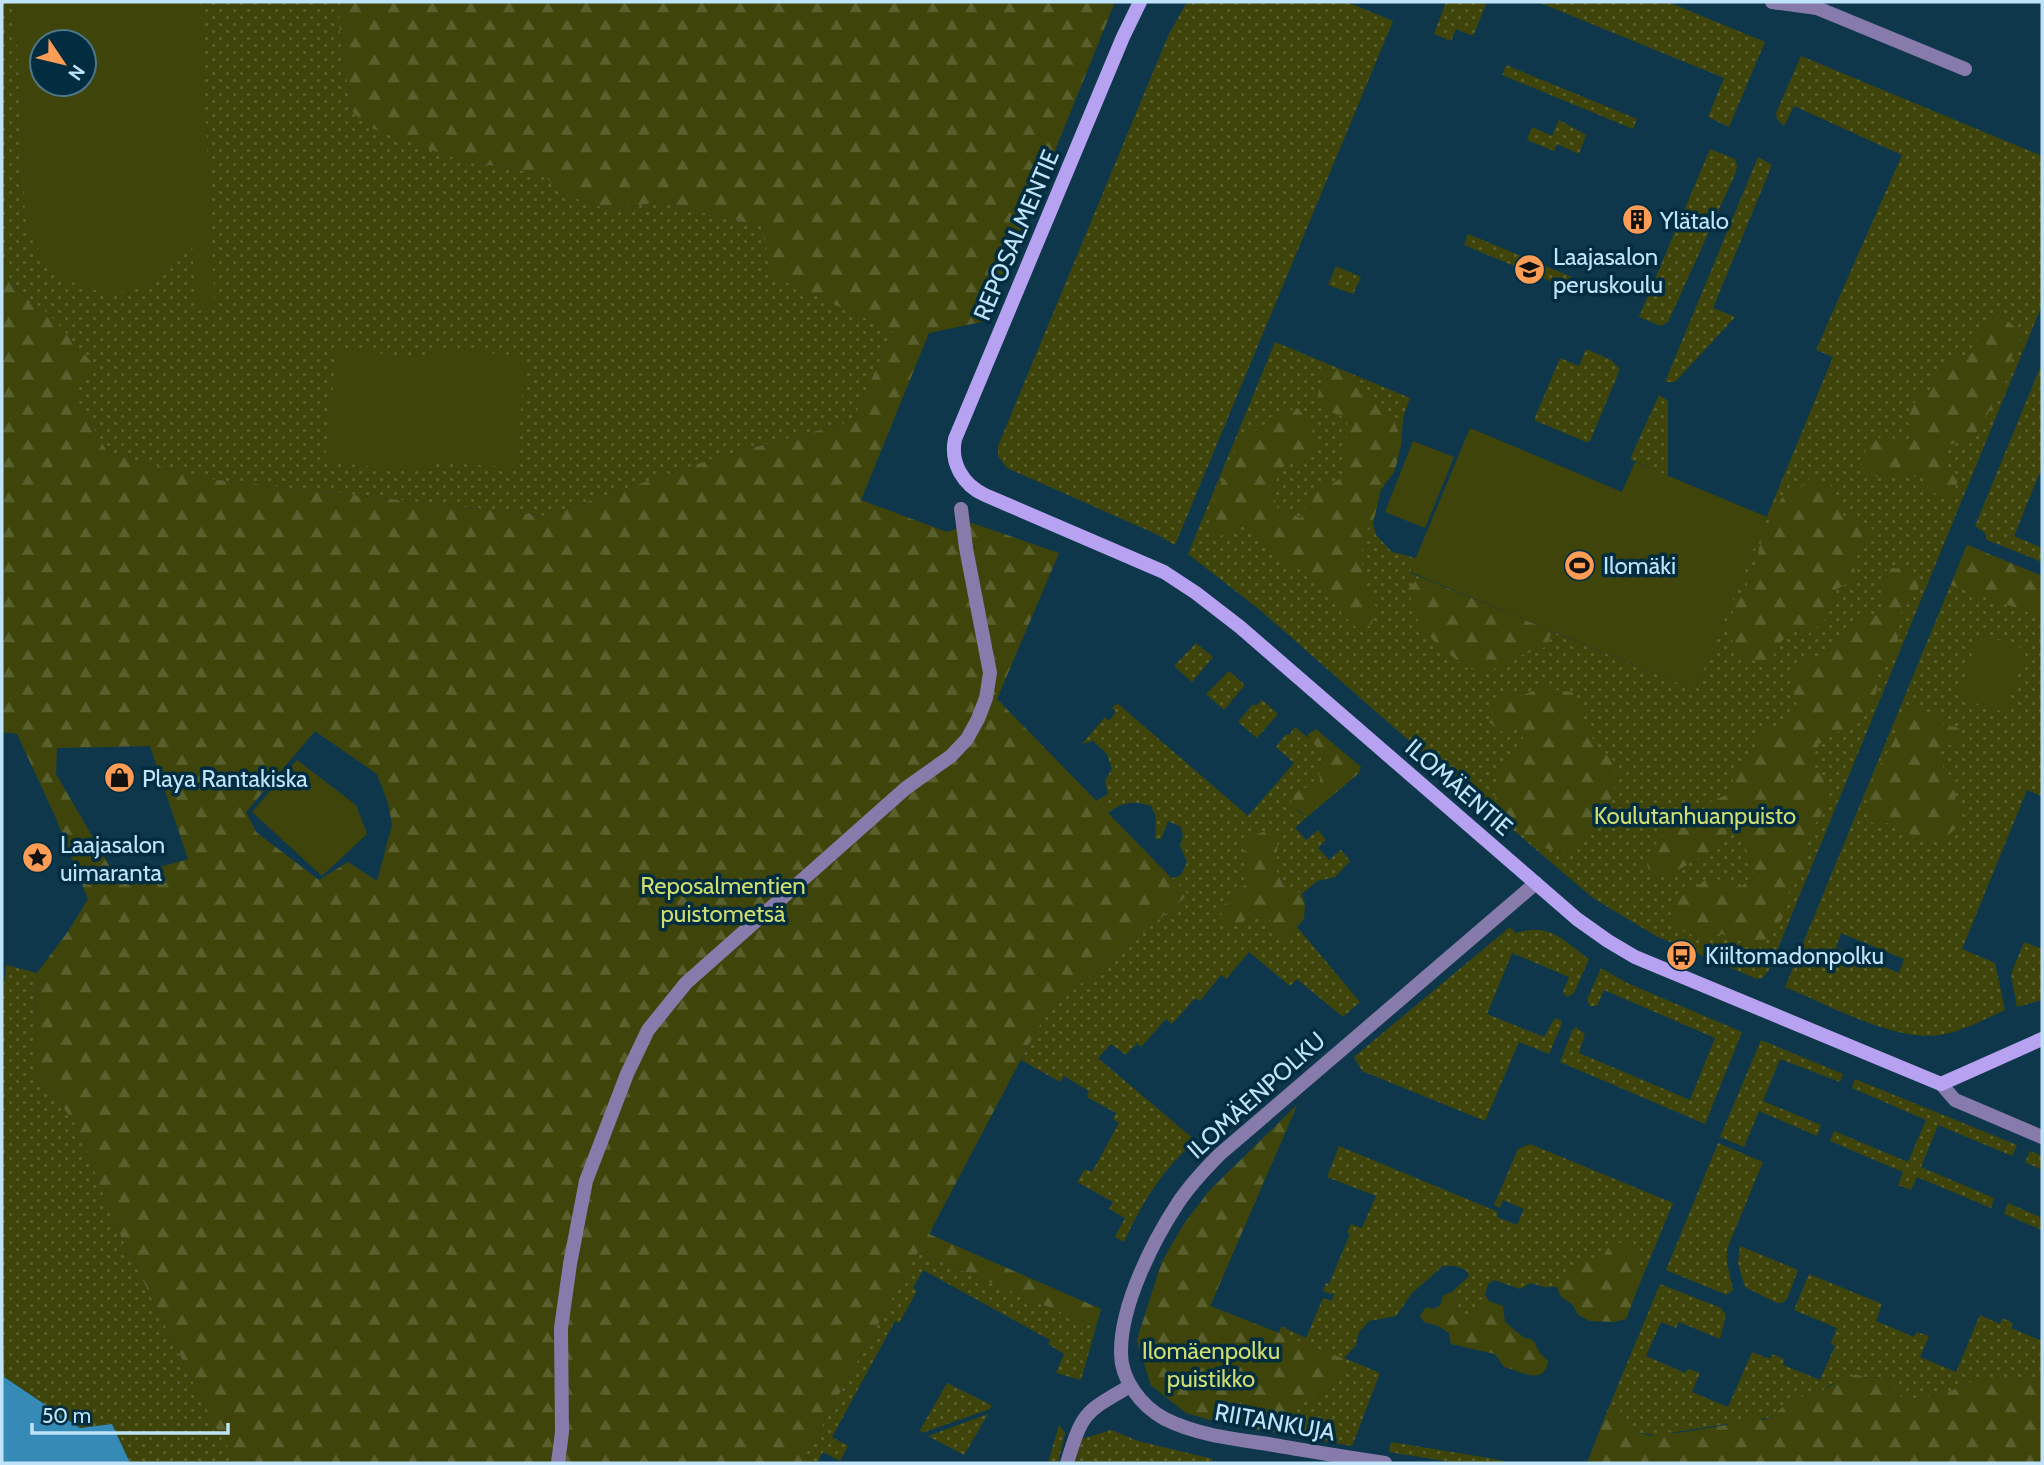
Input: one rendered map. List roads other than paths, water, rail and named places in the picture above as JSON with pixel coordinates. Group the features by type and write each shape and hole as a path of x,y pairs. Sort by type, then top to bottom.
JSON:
{"street":[{"name":"REPOSALMENTIE","path":"970,487 956,462 953,449 955,439 1140,2"},
{"path":"1772,2 1817,8 1965,69"},
{"name":"ILOMÄENTIE","path":"970,487 1164,572 1196,593 1240,627 1577,919 1608,941 1635,957 1941,1084 1955,1100 2042,1137"},
{"path":"558,1463 562,1432 561,1328 586,1181 622,1086 648,1030 686,983 906,788 951,756 967,739 978,719 986,698 990,673 961,509"},
{"name":"ILOMÄENPOLKU","path":"1130,1386 1120,1351 1125,1320 1138,1278 1161,1232 1197,1179 1244,1131 1536,883"},
{"path":"1941,1084 2042,1039"},
{"path":"1068,1463 1085,1415 1130,1386"},
{"name":"RIITANKUJA","path":"1130,1386 1143,1403 1163,1418 1190,1429 1227,1438 1385,1463"}],"water":[{"path":"2,1313 4,1377 80,1428 112,1424 130,1463 2,1463"}],"place":[{"name":"Ylätalo","path":"1637,220"},
{"name":"Laajasalon peruskoulu","path":"1530,270"},
{"name":"Ilomäki","path":"1580,565"},
{"name":"Playa Rantakiska","path":"119,778"},
{"name":"Laajasalon uimaranta","path":"37,858"},
{"name":"Kiiltomadonpolku","path":"1682,955"}],"park label":[{"name":"Koulutanhuanpuisto","path":"1695,815"},
{"name":"Reposalmentien puistometsä","path":"723,899"},
{"name":"Ilomäenpolku puistikko","path":"1211,1364"}]}
